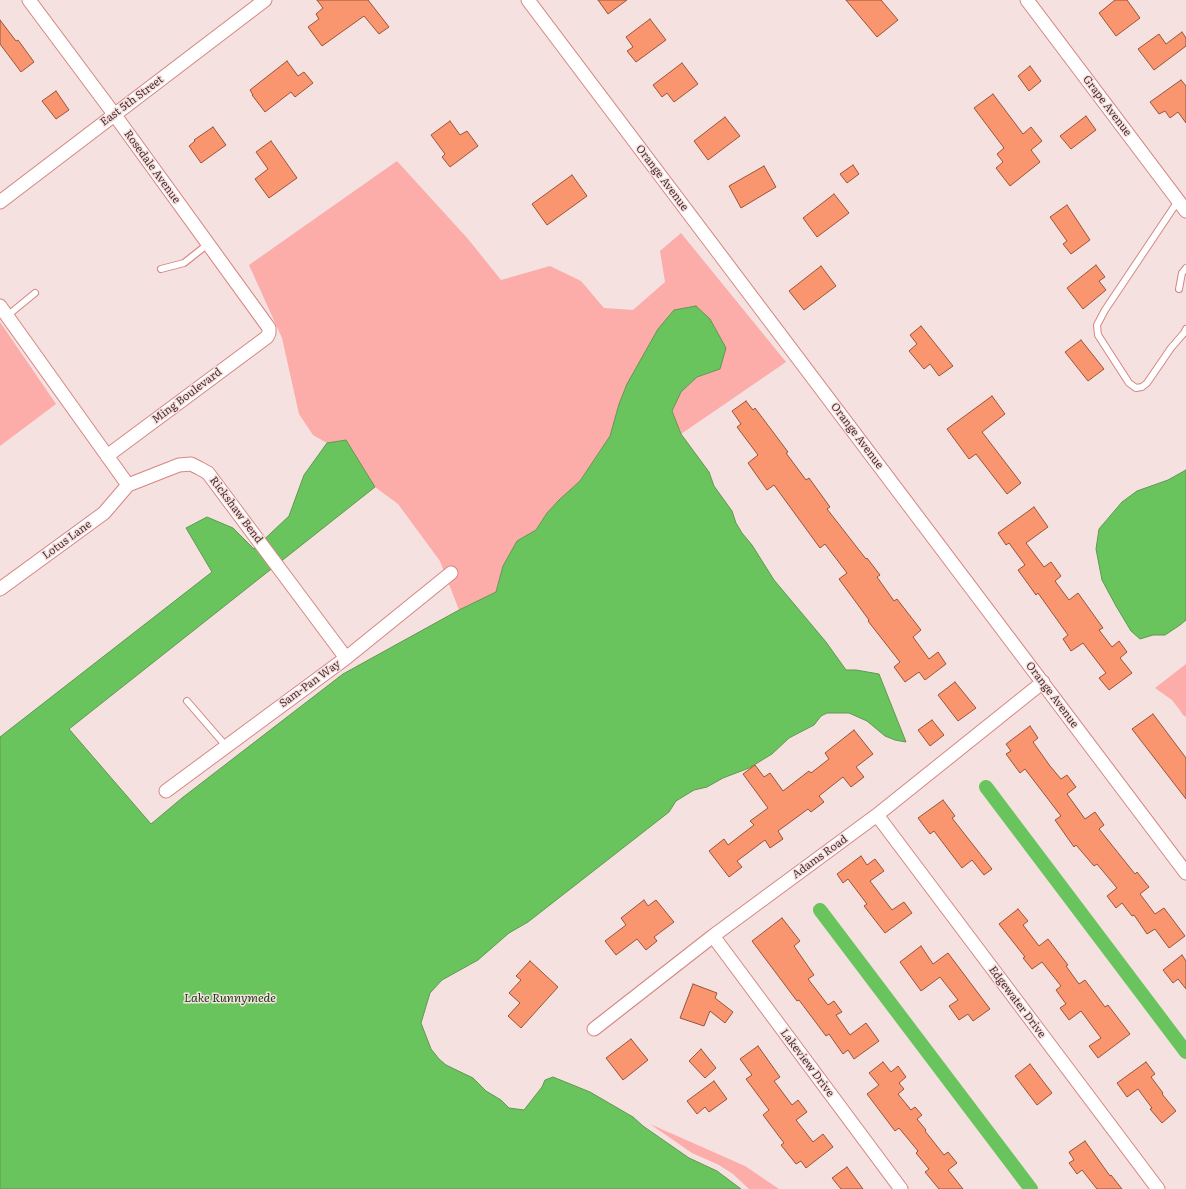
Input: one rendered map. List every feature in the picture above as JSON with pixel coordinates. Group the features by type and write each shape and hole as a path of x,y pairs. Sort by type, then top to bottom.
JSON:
{"street":[{"name":"Rosedale Avenue","path":"29,0 114,114 269,328 267,337"},
{"name":"East 5th Street","path":"0,202 265,0"},
{"name":"Orange Avenue","path":"528,0 1186,872"},
{"name":"Grape Avenue","path":"1027,0 1182,206"},
{"path":"4,311 128,485"},
{"name":"Ming Boulevard","path":"107,456 267,337"},
{"name":"Rickshaw Bend","path":"128,485 180,465 191,464 208,473 346,658"},
{"name":"Lotus Lane","path":"0,589 104,513 128,485"},
{"name":"Sam-Pan Way","path":"166,791 346,658 451,572"},
{"name":"Adams Road","path":"594,1029 713,936 877,815 1043,682"},
{"name":"Edgewater Drive","path":"877,815 1158,1189"},
{"name":"Lakeview Drive","path":"713,936 901,1189"}],"lane":[{"path":"1182,206 1105,310 1097,325 1098,335 1129,383 1136,388 1142,388 1147,384 1171,348 1186,329"},
{"path":"161,269 184,262 208,244"},
{"path":"1179,289 1182,273 1186,268"},
{"path":"4,311 34,294"},
{"path":"187,701 226,746"}],"shaded area":[{"path":"397,161 468,239 501,280 550,266 581,281 604,308 633,310 665,282 660,251 681,233 786,362 681,434 672,411 681,392 697,377 720,369 627,384 619,404 610,436 580,481 547,513 536,530 517,541 503,566 496,592 459,610 440,561 398,504 375,487 346,440 327,443 313,435 299,414 282,338 249,265"},
{"path":"0,322 56,404 0,446"},
{"path":"1186,664 1186,717 1172,700 1155,688"},
{"path":"650,1124 745,1166 779,1189 749,1189 733,1174 719,1165 692,1153"}],"water":[{"name":"Lake Runnymede","path":"696,306 710,319 726,348 720,369 697,377 681,392 672,411 681,434 709,472 714,486 732,511 736,523 742,533 752,545 774,580 826,642 846,670 856,670 879,674 906,742 885,736 867,721 849,713 827,713 821,716 814,725 789,738 772,754 749,768 723,778 707,787 694,790 676,801 669,812 528,922 509,933 478,960 442,980 430,993 421,1023 431,1049 439,1059 446,1065 473,1078 486,1091 501,1100 509,1108 524,1110 542,1087 545,1080 553,1077 590,1092 633,1117 643,1126 689,1158 717,1171 741,1189 0,1189 0,737 212,572 186,528 207,517 233,528 254,549 289,516 304,475 327,443 346,440 375,487 69,729 151,824 182,798 343,674 459,610 496,592 503,566 517,541 536,530 547,513 580,481 610,436 619,404 627,384 658,329 674,310"},
{"path":"1186,470 1186,620 1165,635 1153,635 1140,639 1131,631 1102,580 1096,549 1099,529 1122,502 1137,491 1168,480"}],"building":[{"path":"317,0 368,0 389,27 379,34 364,16 322,46 308,27 319,19 316,14 323,8"},
{"path":"598,0 627,0 608,14"},
{"path":"846,0 881,0 898,20 877,37"},
{"path":"1115,0 1127,0 1140,18 1116,36 1099,13"},
{"path":"650,19 666,40 636,62 627,51 633,47 626,37"},
{"path":"0,20 16,41 18,40 34,62 21,72 0,44"},
{"path":"1182,32 1186,38 1186,46 1154,70 1138,49 1159,34 1166,44"},
{"path":"287,61 298,76 304,72 313,83 295,97 291,92 265,112 250,90"},
{"path":"682,63 698,84 674,102 667,93 662,97 653,85"},
{"path":"1030,66 1041,81 1029,91 1018,76"},
{"path":"1181,80 1186,86 1186,123 1178,112 1170,118 1165,111 1159,114 1150,102"},
{"path":"56,91 69,110 56,119 42,101"},
{"path":"993,94 1023,134 1031,127 1042,141 1031,150 1040,162 1010,186 996,168 1003,162 997,154 1004,148 974,108"},
{"path":"1086,116 1096,130 1071,149 1060,136"},
{"path":"725,117 740,136 708,160 694,141"},
{"path":"450,121 460,135 467,131 478,146 450,167 442,157 445,154 431,135"},
{"path":"213,127 226,145 201,163 189,146 195,141 194,140"},
{"path":"271,141 297,178 269,198 255,179 268,169 256,152"},
{"path":"853,165 859,174 847,183 840,174"},
{"path":"764,166 776,187 741,208 729,186"},
{"path":"572,175 587,196 547,225 532,204"},
{"path":"834,194 849,213 817,237 803,218"},
{"path":"1067,205 1090,240 1071,254 1063,244 1067,241 1050,217"},
{"path":"1096,265 1105,277 1099,281 1106,290 1083,309 1067,288"},
{"path":"821,266 836,286 804,310 789,291"},
{"path":"921,326 953,366 939,376 930,364 924,369 909,351 917,344 910,335"},
{"path":"1081,340 1104,369 1088,381 1065,352"},
{"path":"992,396 1005,414 982,432 1021,483 1007,494 976,454 969,459 947,429"},
{"path":"746,401 753,410 755,408 788,452 786,453 806,480 809,478 830,507 827,509 880,575 877,577 894,601 897,599 921,630 913,637 929,659 938,652 946,664 925,680 919,672 905,682 894,667 900,662 868,621 869,620 839,579 847,573 825,544 820,548 774,485 767,490 748,463 758,455 737,427 741,424 732,411"},
{"path":"1034,507 1048,527 1026,543 1044,567 1051,562 1061,576 1055,581 1069,600 1078,593 1103,628 1099,630 1112,647 1119,641 1127,652 1120,658 1132,673 1109,690 1099,678 1106,673 1083,643 1071,651 1063,639 1068,635 1038,593 1036,595 1018,570 1025,565 1009,543 1006,545 998,533"},
{"path":"955,682 976,708 958,721 938,695"},
{"path":"1153,714 1186,758 1186,799 1132,729"},
{"path":"932,720 944,735 930,746 918,730"},
{"path":"1030,726 1038,738 1033,742 1050,766 1061,779 1067,775 1076,787 1067,794 1085,819 1095,812 1104,825 1099,829 1135,874 1137,872 1149,887 1140,894 1155,914 1164,908 1185,936 1169,948 1155,929 1147,934 1134,915 1132,916 1122,903 1116,908 1107,896 1117,888 1097,864 1094,866 1076,845 1074,847 1055,820 1061,816 1025,769 1020,773 1006,754 1011,751 1006,744"},
{"path":"854,730 873,754 856,767 864,777 851,787 843,777 819,796 824,802 811,812 808,809 778,831 783,839 770,848 765,840 737,861 742,867 729,877 709,851 724,839 728,845 754,825 750,821 768,808 743,774 755,765 764,777 770,773 783,791 809,771 811,773 829,759 825,753"},
{"path":"943,800 955,816 952,818 992,869 984,875 972,860 962,868 934,831 930,834 918,818"},
{"path":"861,856 867,865 875,859 884,871 870,881 892,910 904,902 912,913 885,933 864,906 867,904 848,879 843,883 837,874"},
{"path":"644,900 648,906 656,900 674,922 654,937 657,941 646,950 637,939 616,955 605,941 626,925 621,918"},
{"path":"1018,909 1028,921 1023,925 1039,946 1048,939 1068,965 1066,966 1079,984 1085,980 1105,1007 1108,1005 1130,1034 1098,1058 1089,1046 1101,1038 1081,1011 1069,1020 1060,1008 1066,1004 1056,990 1061,986 1042,962 1032,969 1023,958 1025,957 999,924"},
{"path":"782,918 800,941 794,946 814,975 808,979 828,1005 834,1001 842,1012 836,1015 850,1035 866,1023 879,1041 854,1059 848,1050 843,1054 829,1034 826,1036 799,1000 797,1001 752,941"},
{"path":"921,946 933,964 948,953 990,1009 973,1021 968,1014 959,1020 949,1006 958,1000 940,977 921,991 900,962"},
{"path":"1182,955 1186,961 1186,989 1178,979 1173,983 1163,970"},
{"path":"530,961 558,987 521,1028 508,1016 520,1003 509,993 521,980 516,976"},
{"path":"693,984 717,993 715,998 733,1012 725,1023 710,1011 704,1026 680,1018"},
{"path":"631,1039 648,1060 623,1080 606,1058"},
{"path":"758,1046 780,1077 774,1081 792,1105 798,1100 807,1112 796,1120 813,1142 823,1134 833,1147 806,1168 801,1161 796,1164 781,1145 784,1143 763,1115 769,1110 746,1079 752,1075 740,1059"},
{"path":"701,1049 716,1068 705,1078 689,1061"},
{"path":"883,1062 891,1072 898,1066 906,1077 899,1083 904,1089 898,1094 911,1110 915,1107 922,1115 917,1119 944,1155 948,1152 957,1163 948,1170 963,1189 939,1189 925,1172 929,1169 916,1153 918,1151 899,1128 895,1131 867,1094 879,1085 869,1073"},
{"path":"1146,1062 1155,1074 1151,1077 1163,1093 1162,1094 1176,1111 1162,1123 1150,1109 1152,1108 1138,1089 1127,1097 1117,1083"},
{"path":"1030,1064 1052,1093 1037,1105 1015,1076"},
{"path":"714,1081 727,1099 709,1112 705,1107 697,1114 687,1101"},
{"path":"1085,1141 1110,1176 1111,1175 1122,1189 1097,1189 1082,1170 1077,1174 1069,1163 1074,1160 1069,1152"},
{"path":"847,1167 863,1189 841,1189 832,1178"}],"waterway":[{"path":"986,787 1186,1052"},
{"path":"820,910 1031,1189"}]}
